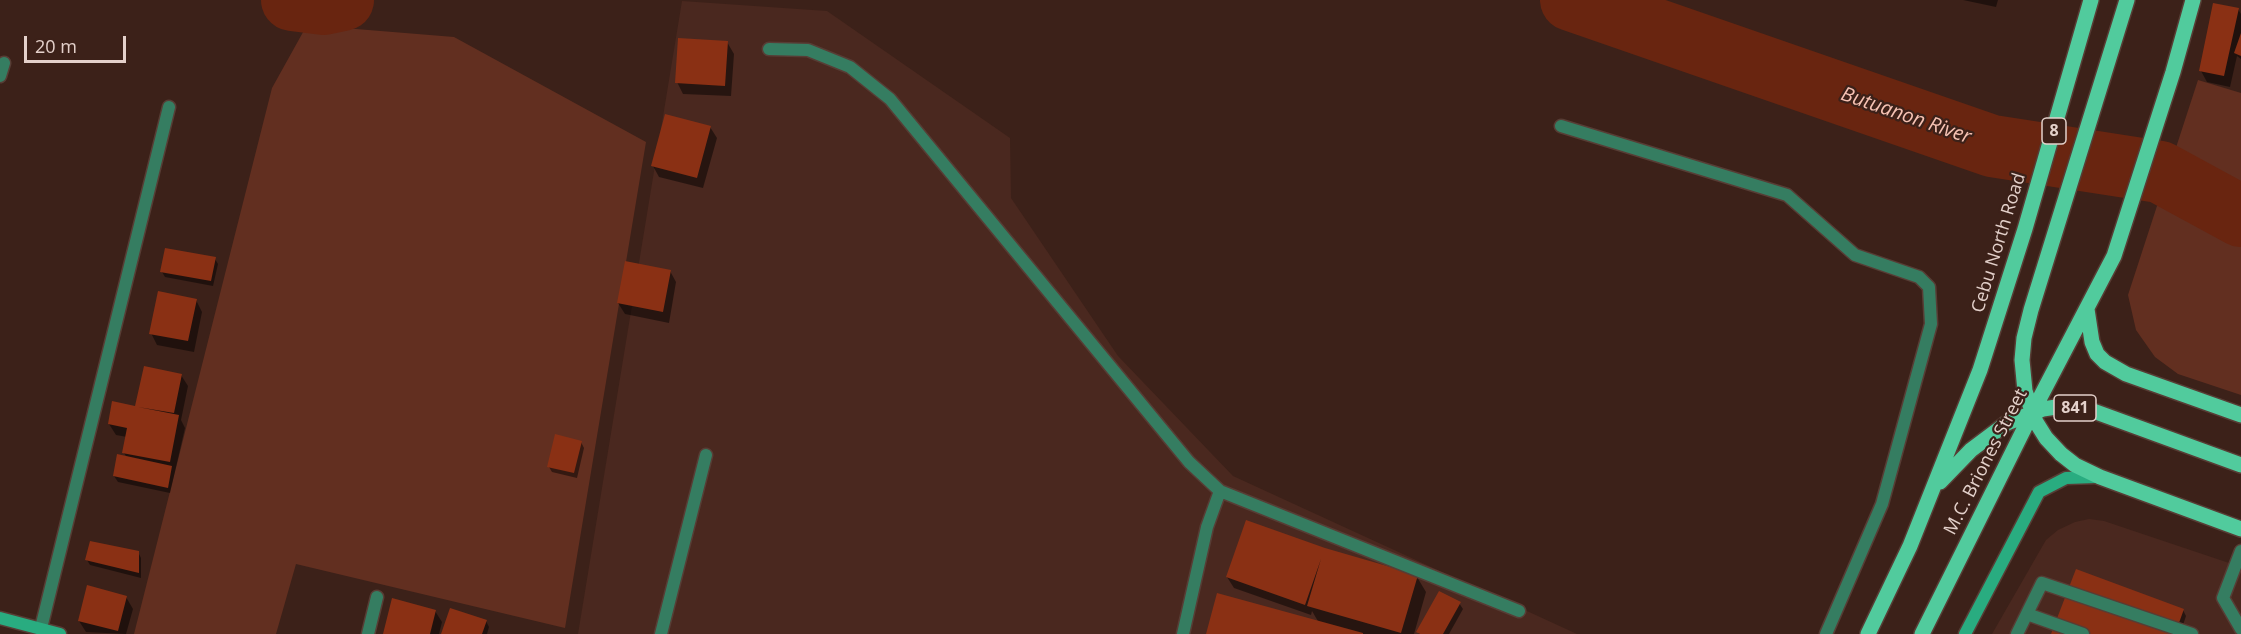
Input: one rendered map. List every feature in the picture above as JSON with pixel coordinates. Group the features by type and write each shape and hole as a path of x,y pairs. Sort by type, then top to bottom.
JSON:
{"main road":[{"name":"Cebu North Road","path":"1931,494 1980,370 2025,229 2091,0"},
{"path":"2127,0 2024,338 2022,370 2025,391 2032,413 2046,438 2075,465 2100,477 2241,529"},
{"path":"2193,0 2173,72 2114,256 2087,309 2092,342 2097,354 2105,362 2126,374 2241,415"},
{"name":"M.C. Briones Street","path":"1922,634 2032,413 2087,309"},
{"name":"841","path":"1931,494 1949,471 1978,443 2007,423 2032,413 2063,406 2085,409 2241,465"},
{"name":"M.C. Briones Street","path":"1868,634 1910,546 1931,494"}],"street":[{"path":"769,50 808,50 850,67 890,99 1189,462 1220,491 1519,611"},
{"path":"0,76 4,63"},
{"path":"41,628 169,106"},
{"path":"1561,126 1787,195 1855,255 1919,277 1929,287 1931,324 1882,504 1827,634"},
{"path":"661,634 706,455"},
{"path":"1965,634 2039,492 2066,478 2100,477"},
{"path":"1183,634 1207,527 1220,491"},
{"path":"2241,551 2223,598 2241,629"},
{"path":"2017,634 2042,583 2192,634"},
{"path":"368,634 377,597"},
{"path":"2026,614 2083,634"},
{"path":"0,618 60,634"}],"shaded area":[{"path":"682,1 827,11 1010,138 1011,198 1118,356 1233,476 1577,634 578,634"},
{"path":"307,25 454,37 646,142 565,628 296,564 276,634 134,634 272,88"},
{"path":"2198,80 2241,93 2241,395 2178,374 2155,357 2136,330 2128,295"},
{"path":"2089,519 2104,521 2241,567 2241,634 1992,634 2046,540 2058,530 2075,522"}],"building":[{"path":"2213,3 2239,8 2224,76 2199,71"},
{"path":"2241,33 2241,56 2234,53"},
{"path":"678,38 728,41 725,86 675,83"},
{"path":"665,114 711,126 697,178 651,166"},
{"path":"165,248 216,257 211,281 160,272"},
{"path":"625,261 671,270 663,312 617,303"},
{"path":"158,291 197,299 188,341 149,334"},
{"path":"144,366 182,374 174,413 138,407 179,415 170,462 122,453 127,428 108,424 112,401 135,406"},
{"path":"555,434 582,441 574,473 547,467"},
{"path":"117,454 172,466 168,488 113,476"},
{"path":"1246,520 1325,548 1418,575 1401,633 1307,606 1321,559 1305,605 1226,577"},
{"path":"90,541 139,551 139,573 85,560"},
{"path":"2076,569 2184,609 2175,634 2051,634"},
{"path":"87,585 127,596 118,631 78,621"},
{"path":"1439,591 1461,602 1443,634 1416,632"},
{"path":"1217,593 1363,633 1363,634 1206,634"},
{"path":"392,598 436,610 430,634 383,634"},
{"path":"450,608 487,620 482,634 441,634"}],"waterway":[{"name":"Butuanon River","path":"292,0 324,4 343,0"},
{"name":"Butuanon River","path":"1571,0 1992,146 2160,172 2241,216"}]}
